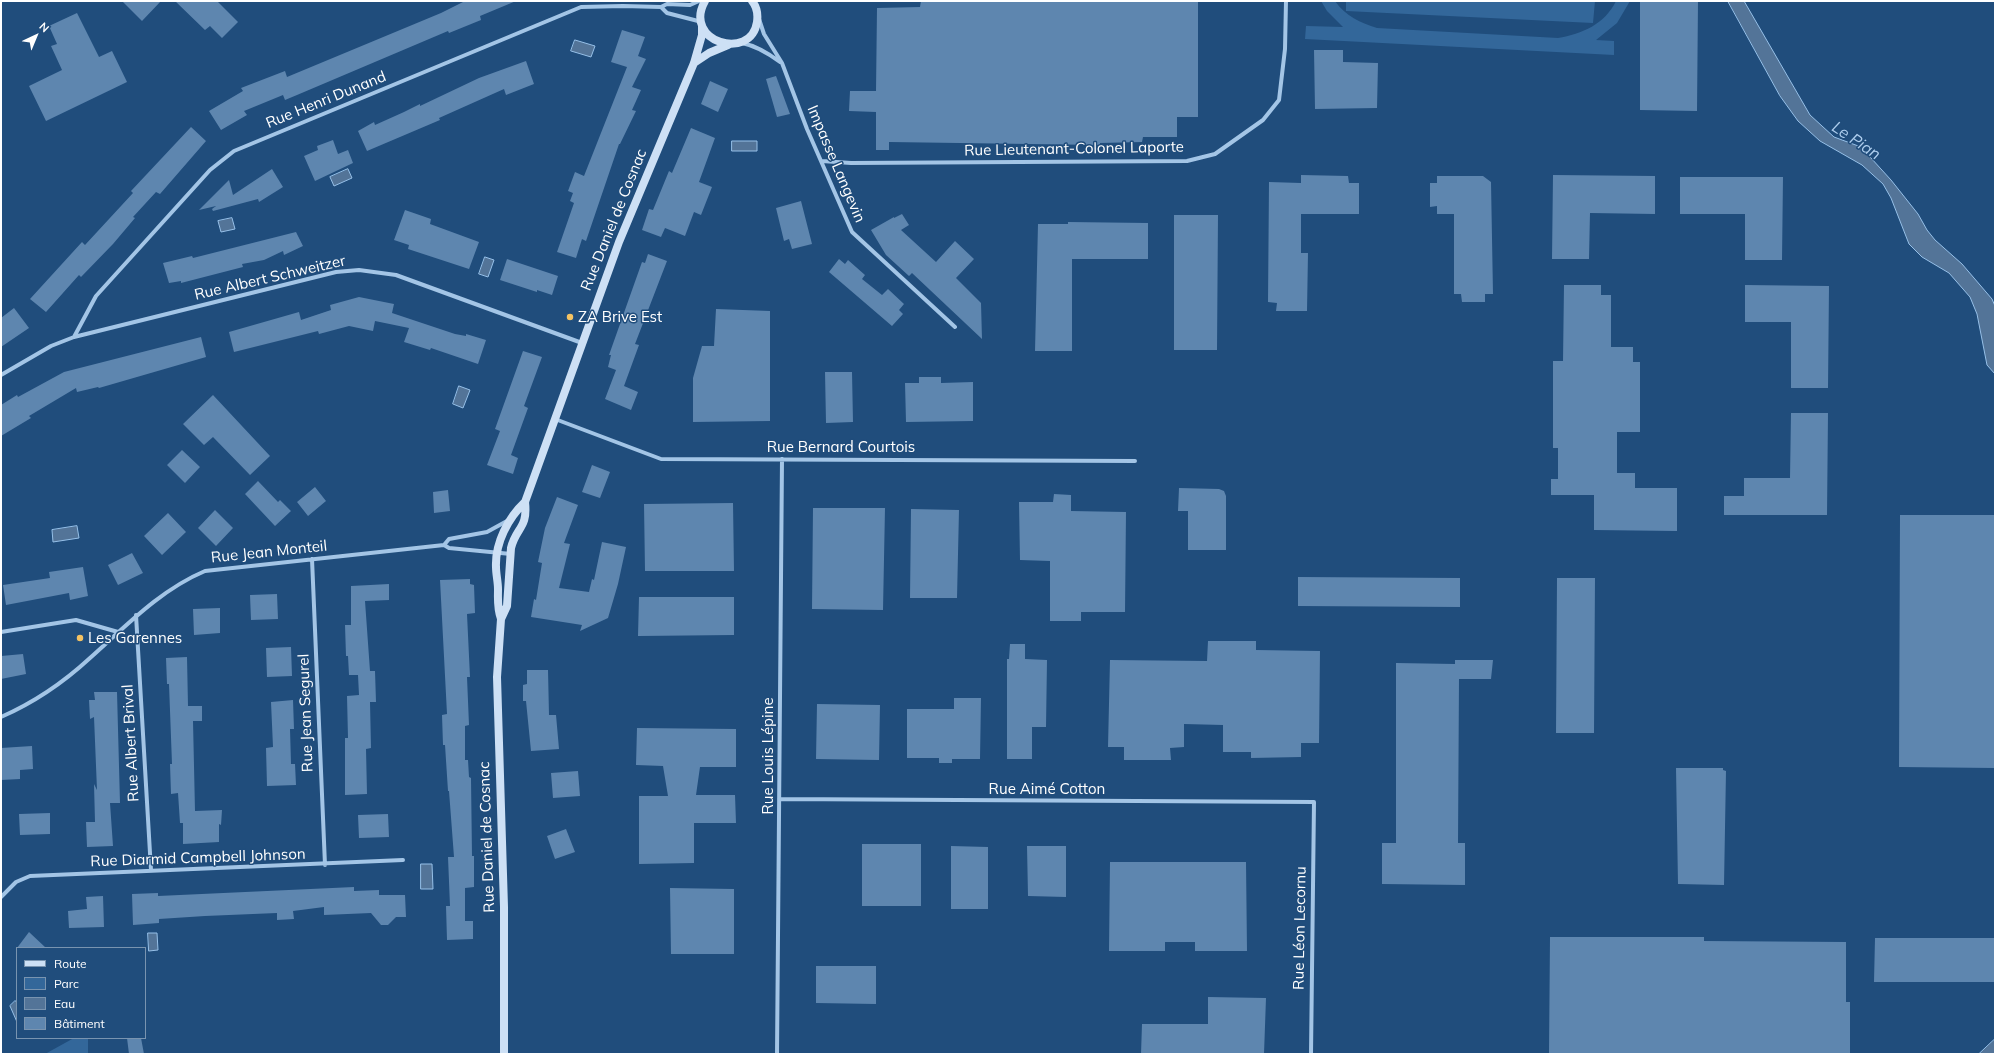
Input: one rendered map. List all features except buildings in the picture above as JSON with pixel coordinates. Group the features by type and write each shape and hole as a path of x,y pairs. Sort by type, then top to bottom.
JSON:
{"street":[{"name":"Rue Henri Dunand","path":"74,337 96,296 210,170 234,151 580,7 623,6 662,8 667,4 690,5 699,1"},
{"name":"Rue Daniel de Cosnac","path":"501,619 497,606 498,541 516,511 525,502 619,242 694,63 702,35 702,7 705,1"},
{"name":"Rue Lieutenant-Colonel Laporte","path":"822,161 859,163 1187,161 1215,154 1263,120 1279,100 1285,49 1286,1"},
{"path":"739,43 752,33 756,24 757,14 754,2"},
{"name":"Rue Henri Dunand","path":"662,8 667,13 702,24"},
{"name":"Impasse Langevin","path":"757,14 764,34 782,63 807,129 852,232 955,328"},
{"path":"702,24 711,38 720,43 730,45"},
{"path":"694,63 709,53 739,43 753,46 767,52 782,63"},
{"name":"Rue Albert Schweitzer","path":"1,375 51,346 74,337 336,272 359,270 396,275 582,343"},
{"name":"Rue Bernard Courtois","path":"555,419 661,459 1135,461"},
{"name":"Rue Louis Lépine","path":"777,1054 782,459"},
{"name":"Rue Daniel de Cosnac","path":"504,1054 504,906 497,677 501,619 507,606 513,540 527,517 525,502"},
{"name":"Rue Jean Monteil","path":"444,545 449,539 487,532 513,517"},
{"name":"Rue Jean Monteil","path":"1,717 19,709 42,695 88,660 136,615 185,579 205,571 444,545 449,548 511,554"},
{"name":"Rue Jean Segurel","path":"312,559 325,865"},
{"name":"Rue Albert Brival","path":"136,615 151,870"},
{"path":"1,632 76,620 118,632"},
{"name":"Rue Aimé Cotton","path":"779,799 1314,802"},
{"name":"Rue Léon Lecornu","path":"1311,1054 1314,802"},
{"name":"Rue Diarmid Campbell Johnson","path":"1,897 16,882 30,876 151,870 325,865 403,860"}],"green space":[{"path":"1321,1 1335,1 1348,15 1365,24 1377,28 1558,38 1576,34 1592,27 1606,16 1616,1 1630,1 1617,23 1596,40 1614,41 1614,55 1305,39 1306,26 1343,27 1327,11"},
{"path":"1346,1 1595,1 1593,23 1346,11"},
{"path":"72,1039 88,1039 88,1054 45,1054"}],"water":[{"path":"1728,1 1744,1 1810,115 1834,137 1861,147 1891,180 1918,214 1927,230 1935,240 1962,264 1992,299 1995,306 1995,374 1987,365 1977,314 1970,297 1949,273 1922,257 1909,244 1891,198 1883,184 1862,165 1820,141 1798,121 1780,96"},
{"path":"575,40 595,46 591,57 571,51"},
{"path":"732,141 757,141 757,151 732,151"},
{"path":"348,169 352,178 334,186 330,177"},
{"path":"232,218 235,229 221,232 218,221"},
{"path":"485,257 494,260 488,277 479,274"},
{"path":"459,386 470,390 463,408 453,404"},
{"path":"77,526 79,538 53,542 52,530"},
{"path":"421,864 432,864 433,889 421,889"},
{"path":"148,933 157,933 158,950 149,951"},
{"path":"16,1001 16,1020 10,1006"},
{"path":"1995,1039 1995,1054 1979,1054"}],"place":[{"name":"ZA Brive Est","path":"570,317"},
{"name":"Les Garennes","path":"80,638"}],"water label":[{"name":"Le Pian","path":"1856,141"}]}
